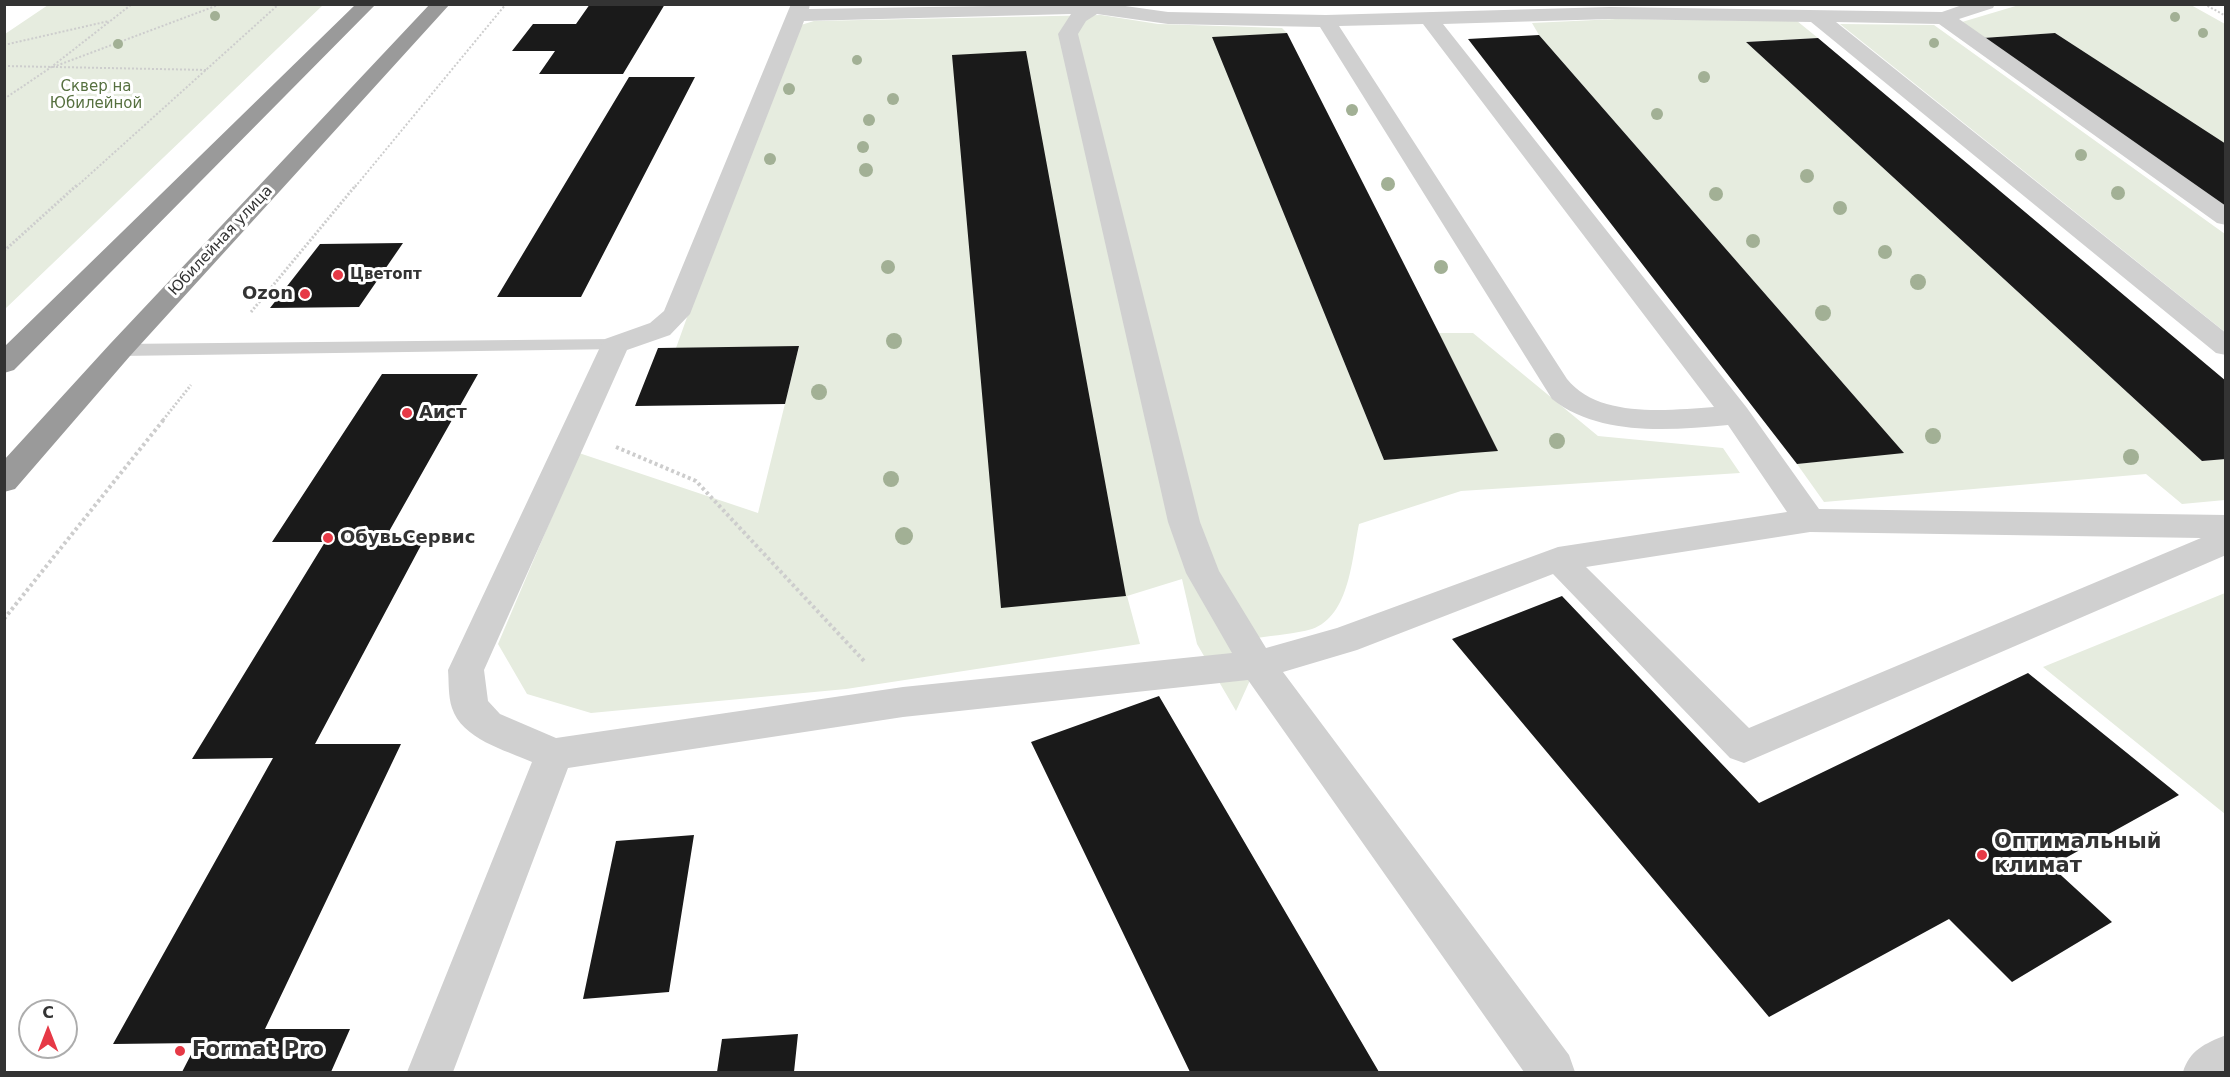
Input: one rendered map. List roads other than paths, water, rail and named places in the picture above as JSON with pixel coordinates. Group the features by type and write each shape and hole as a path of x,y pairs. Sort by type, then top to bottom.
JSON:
{"highway":[{"path":"4,364 368,4"},
{"name":"Юбилейная улица","path":"4,481 120,350 441,4"}],"street":[{"path":"1986,4 1944,18 1610,13 1326,21 1168,18 1096,6 799,10 676,314 660,329 615,345 466,670 470,707 487,726 554,754 903,702 1257,665 1344,640 1558,559 1809,520 2226,526"},
{"path":"1096,6 1079,17 1068,34 1184,522 1203,573 1257,665 1552,1072"},
{"path":"1817,17 2226,347"},
{"path":"1944,18 2226,218"},
{"path":"1429,19 1736,415 1809,520"},
{"path":"1326,21 1563,394 1580,404 1620,415 1670,419 1736,415"},
{"path":"1558,559 1744,747 2226,541"},
{"path":"430,1072 554,754"}],"lane":[{"path":"120,350 615,345"}],"place":[{"name":"Цветопт","path":"338,275"},
{"name":"Ozon","path":"305,294"},
{"name":"Аист","path":"407,413"},
{"name":"ОбувьСервис","path":"328,538"},
{"name":"Оптимальный климат","path":"1982,855"},
{"name":"Format Pro","path":"180,1051"}],"park label":[{"name":"Сквер на Юбилейной","path":"96,96"}]}
